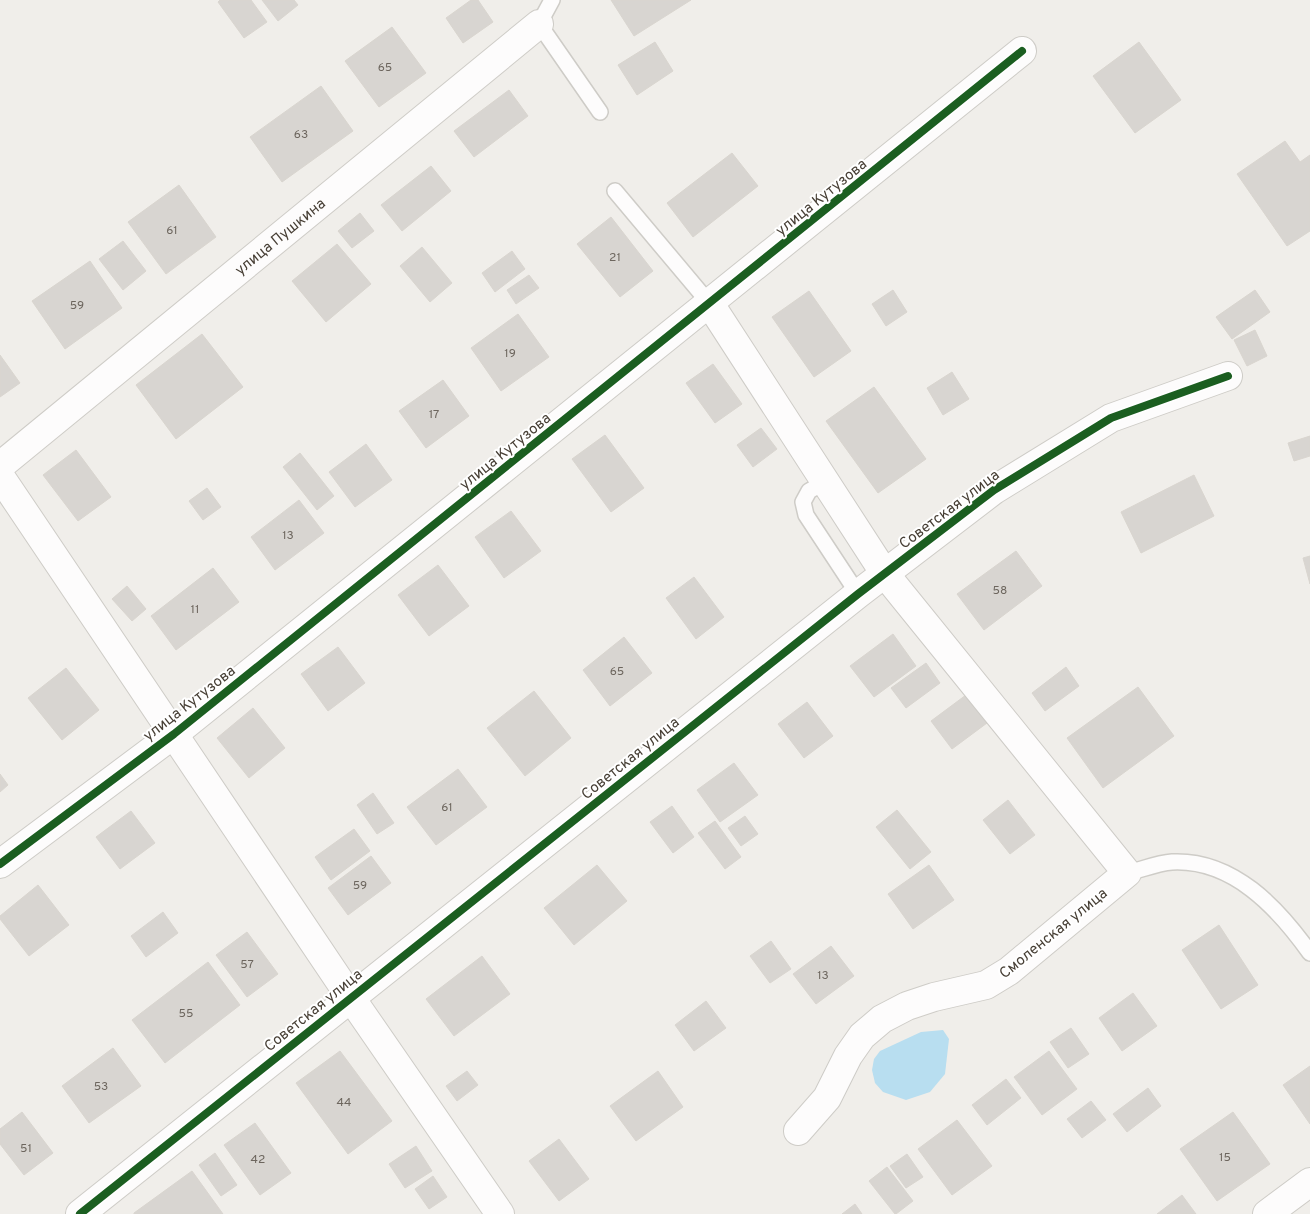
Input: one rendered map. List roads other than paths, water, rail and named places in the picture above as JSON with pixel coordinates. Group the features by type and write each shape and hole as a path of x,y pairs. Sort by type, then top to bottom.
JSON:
{"street":[{"name":"улица Пушкина","path":"0,466 539,24"},
{"name":"улица Кутузова","path":"0,864 174,734 1022,52"},
{"path":"710,304 885,574 1127,873"},
{"name":"Советская улица","path":"80,1214 858,594 994,490 1111,418 1228,376"},
{"path":"0,476 351,998 500,1214"},
{"name":"Смоленская улица","path":"798,1131 827,1098 848,1056 862,1036 882,1019 907,1006 934,997 986,985 1009,971 1127,873"},
{"path":"1268,1214 1310,1182"}],"lane":[{"name":"улица Пушкина","path":"539,24 552,0"},
{"path":"539,24 600,112"},
{"path":"615,191 710,304"},
{"path":"825,482 809,491 803,502 806,515 858,594"},
{"path":"1127,873 1172,862 1205,865 1236,878 1263,898 1275,910 1292,928 1310,953"}],"water":[{"path":"943,1030 949,1039 945,1074 930,1092 906,1100 883,1092 875,1083 872,1070 874,1059 880,1051 921,1032"}]}
